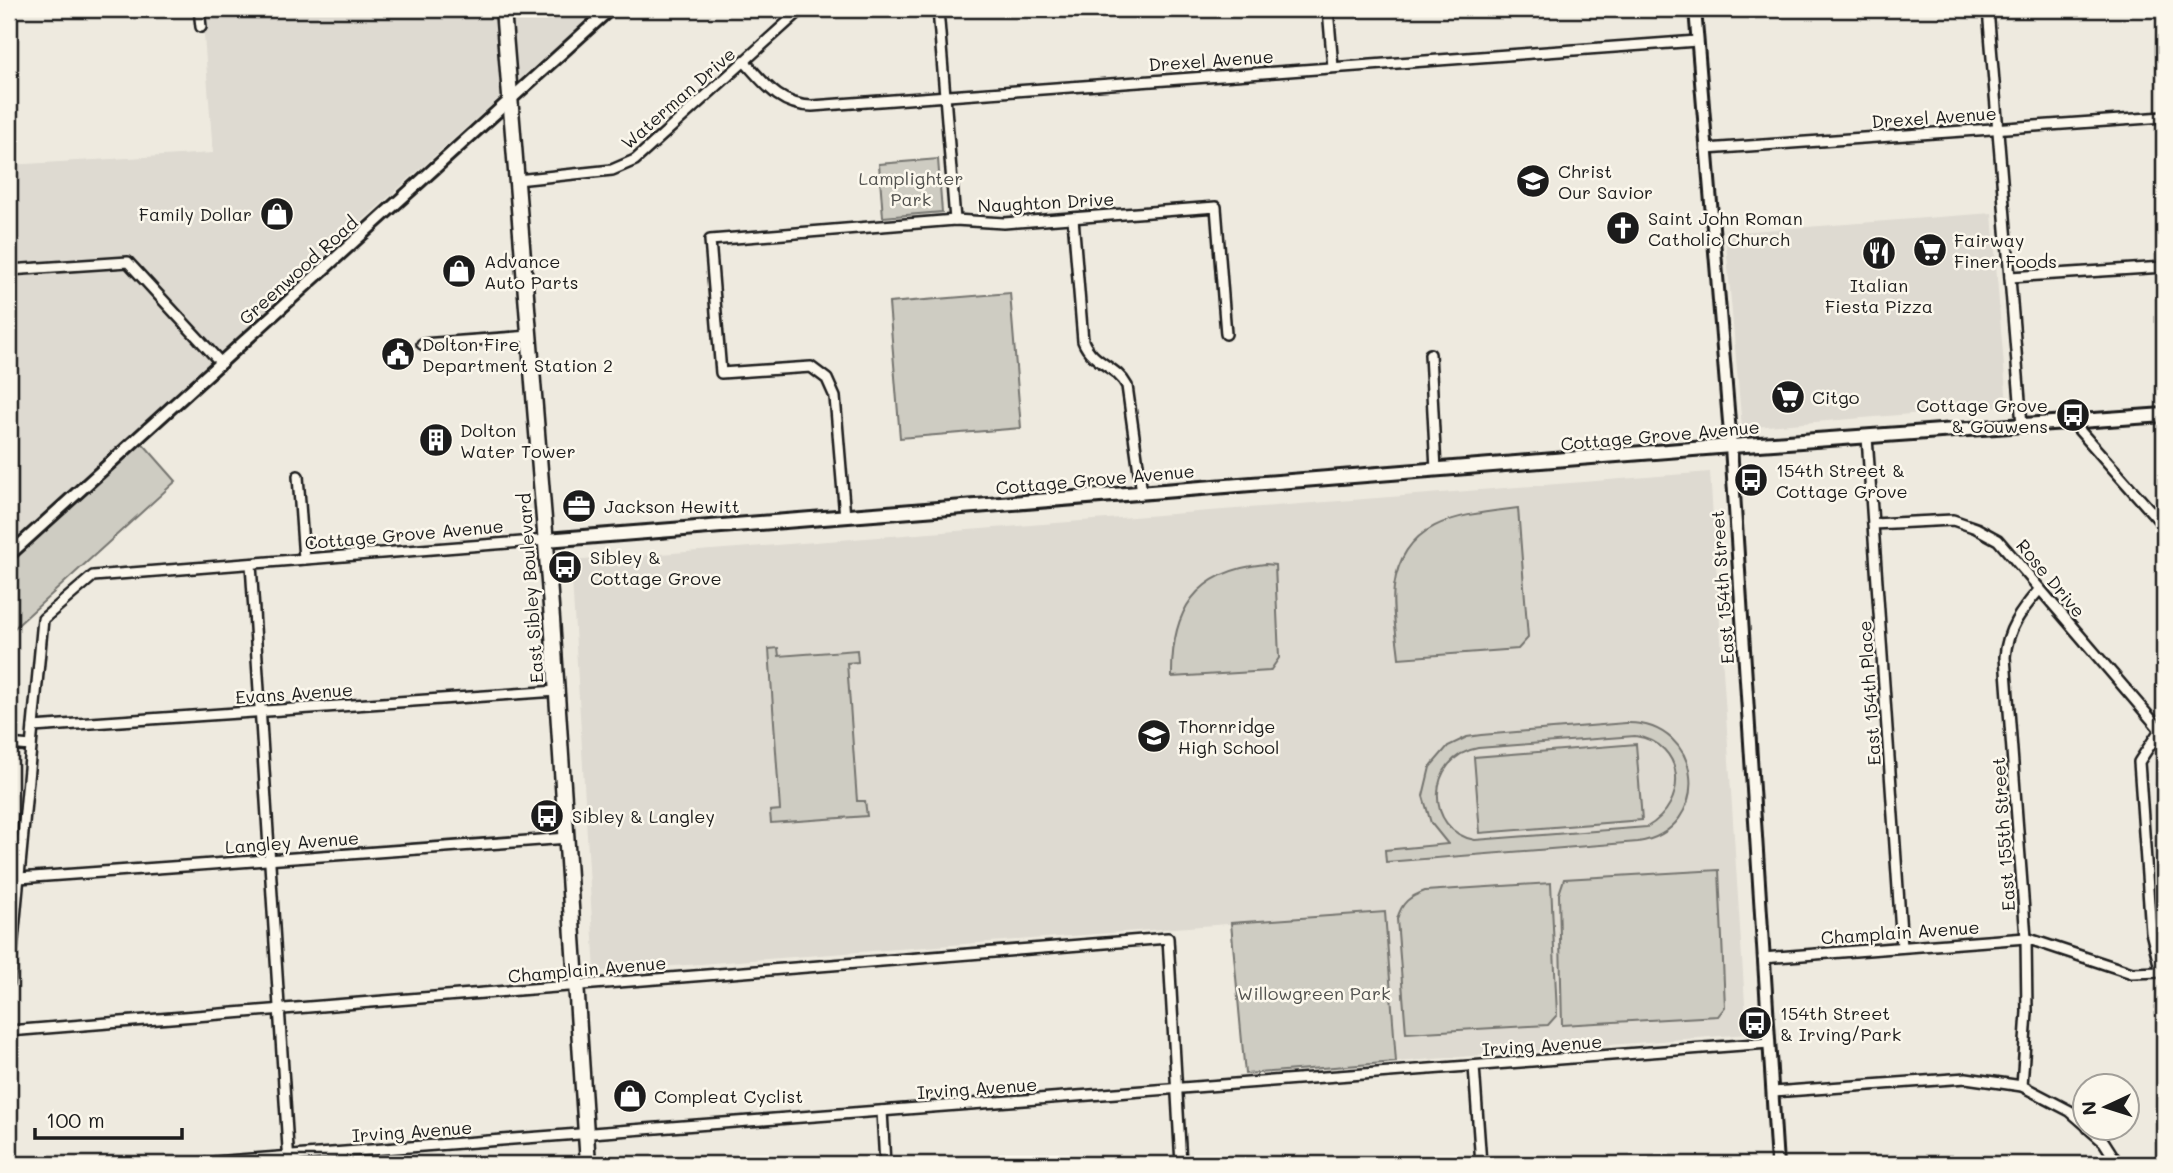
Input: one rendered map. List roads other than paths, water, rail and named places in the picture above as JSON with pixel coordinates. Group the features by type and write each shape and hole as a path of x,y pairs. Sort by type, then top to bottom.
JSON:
{"main road":[{"name":"East Sibley Boulevard","path":"503,9 568,838 588,1164"},
{"name":"Cottage Grove Avenue","path":"546,540 1731,446 2164,415"}],"street":[{"path":"200,9 201,27"},
{"name":"Greenwood Road","path":"9,555 610,9"},
{"name":"Waterman Drive","path":"517,180 612,170 635,160 802,9"},
{"path":"938,9 955,220"},
{"path":"1328,9 1333,67"},
{"name":"East 154th Street","path":"1695,9 1731,446 1777,1164"},
{"path":"1988,9 2022,425"},
{"name":"Drexel Avenue","path":"744,61 774,95 799,106 1698,41"},
{"name":"Drexel Avenue","path":"1706,149 2164,117"},
{"name":"Naughton Drive","path":"845,517 835,397 827,379 811,367 721,373 710,240 955,220 1004,223 1216,207 1226,334"},
{"path":"1073,218 1083,341 1095,360 1122,376 1127,386 1142,493"},
{"path":"9,270 128,262 221,363"},
{"path":"2010,277 2164,267"},
{"path":"422,344 530,336"},
{"path":"1430,354 1436,470"},
{"path":"2072,422 2164,526"},
{"name":"East 154th Place","path":"1867,437 1902,947"},
{"path":"298,476 304,559"},
{"name":"Rose Drive","path":"1873,524 1953,520 1998,540 2162,732"},
{"name":"Cottage Grove Avenue","path":"33,727 43,619 93,576 546,540"},
{"path":"251,564 289,1160"},
{"name":"East 155th Street","path":"2022,1086 2027,1012 2026,938 2006,657 2011,629 2024,607 2039,590"},
{"name":"Evans Avenue","path":"33,727 557,691"},
{"path":"9,983 11,936 33,727"},
{"path":"2162,732 2139,762 2151,932 2162,973"},
{"path":"9,744 31,746"},
{"name":"Langley Avenue","path":"19,878 568,838"},
{"name":"Champlain Avenue","path":"9,1031 1168,938 1176,1088"},
{"name":"Champlain Avenue","path":"1763,958 2026,938 2132,973 2162,973"},
{"name":"Irving Avenue","path":"187,1164 289,1160 586,1134 1769,1043"},
{"path":"1474,1066 1480,1164"},
{"path":"1773,1092 1966,1078 2022,1086 2072,1113"},
{"path":"1176,1088 1181,1164"},
{"path":"882,1111 885,1164"},
{"path":"2104,1142 2118,1164"}],"place":[{"name":"Christ Our Savior","path":"1533,181"},
{"name":"Family Dollar","path":"277,214"},
{"name":"Saint John Roman Catholic Church","path":"1623,228"},
{"name":"Fairway Finer Foods","path":"1930,250"},
{"name":"Italian Fiesta Pizza","path":"1879,253"},
{"name":"Advance Auto Parts","path":"459,271"},
{"name":"Dolton Fire Department Station 2","path":"398,354"},
{"name":"Citgo","path":"1788,397"},
{"name":"Cottage Grove & Gouwens","path":"2073,415"},
{"name":"Dolton Water Tower","path":"436,440"},
{"name":"154th Street & Cottage Grove","path":"1751,480"},
{"name":"Jackson Hewitt","path":"579,506"},
{"name":"Sibley & Cottage Grove","path":"565,567"},
{"name":"Thornridge High School","path":"1154,736"},
{"name":"Sibley & Langley","path":"547,816"},
{"name":"154th Street & Irving/Park","path":"1755,1023"},
{"name":"Compleat Cyclist","path":"630,1096"}],"park label":[{"name":"Lamplighter Park","path":"911,188"},
{"name":"Willowgreen Park","path":"1314,993"}]}
